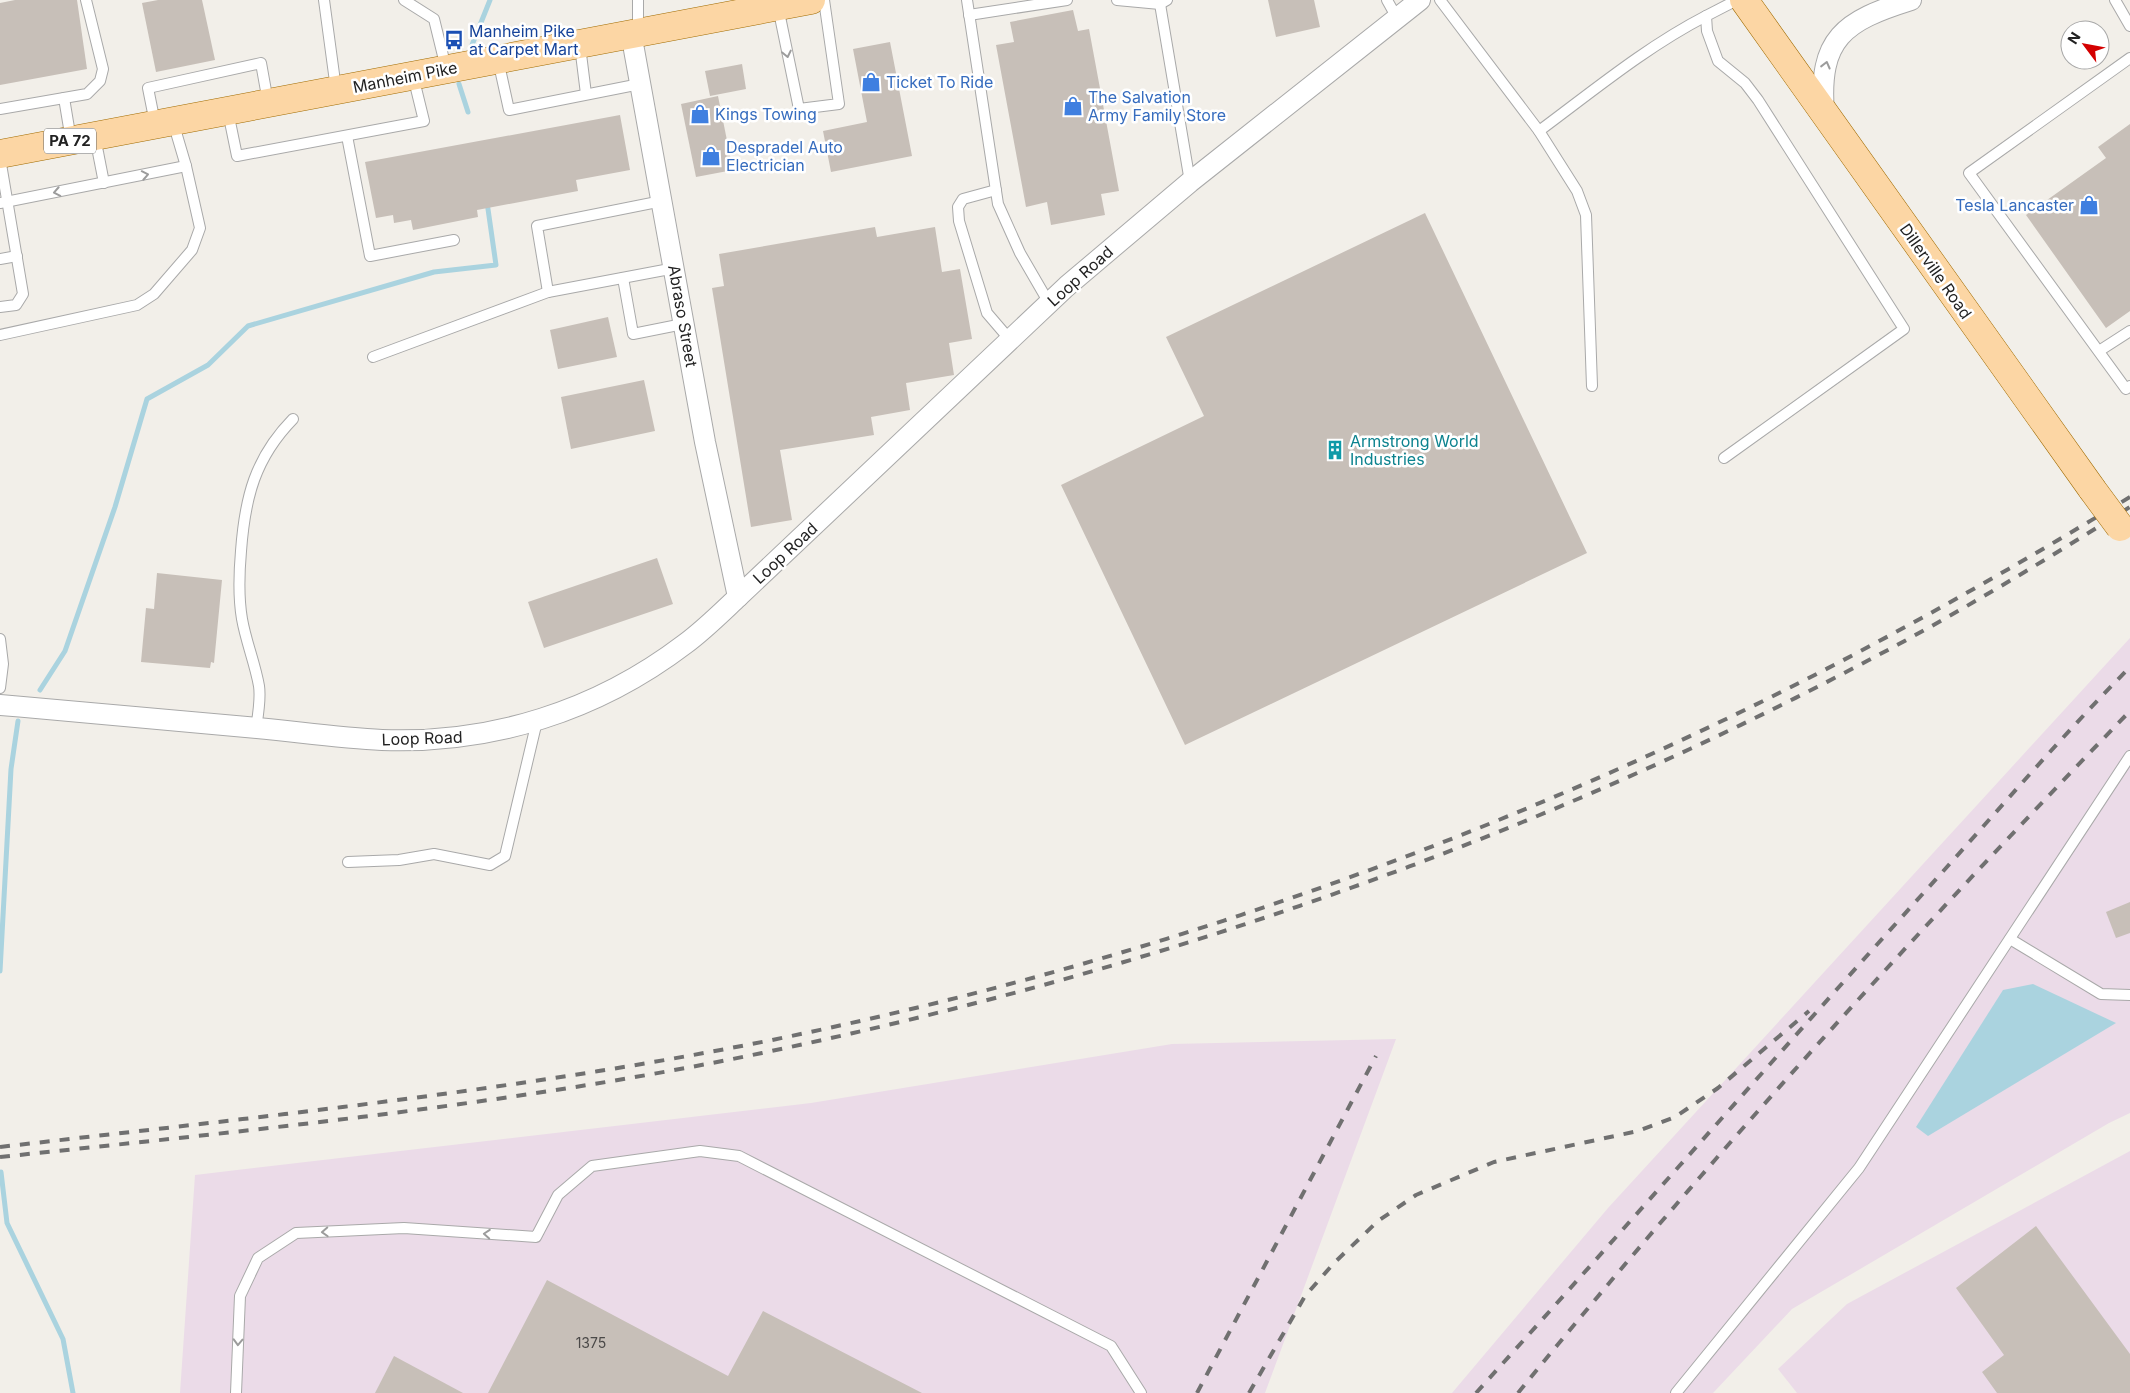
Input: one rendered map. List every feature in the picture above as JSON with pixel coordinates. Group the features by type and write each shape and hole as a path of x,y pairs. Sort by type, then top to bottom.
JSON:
{"main road":[{"name":"Dillerville Road","path":"1744,0 2125,534"},
{"name":"Manheim Pike","path":"0,156 635,33 725,12 791,3"}],"street":[{"name":"Loop Road","path":"0,705 382,740 465,737 497,732 580,706 627,683 687,643 1011,341 1049,303 1190,182 1420,0"},
{"path":"1824,113 1824,67 1832,48 1841,35 1882,4 1911,0"},
{"name":"Abraso Street","path":"635,33 640,84 675,268 705,442 738,597"}],"lane":[{"path":"0,110 87,94 100,81 102,69 86,0"},
{"path":"324,0 336,90"},
{"path":"404,0 434,19 446,69"},
{"path":"635,33 638,0"},
{"path":"791,3 799,109 839,104 824,0"},
{"path":"967,0 998,204 1020,253 1049,303"},
{"path":"969,15 1067,0"},
{"path":"1117,0 1164,2 1190,182"},
{"path":"1387,0 1397,18"},
{"path":"1440,0 1539,131 1577,191 1586,215 1592,386"},
{"path":"1539,131 1641,55 1680,29 1736,0"},
{"path":"2116,0 2130,26"},
{"path":"1706,16 1707,31 1718,61 1745,83 1758,100 1904,329 1724,458"},
{"path":"579,43 586,94"},
{"path":"2130,58 1969,173 2126,390 2130,386"},
{"path":"498,59 508,110 640,84"},
{"path":"0,335 137,305 154,294 192,250 200,228 186,166 148,88 262,63 268,103"},
{"path":"228,111 237,156 424,122 413,75"},
{"path":"64,98 104,183"},
{"path":"347,136 370,256 454,240"},
{"path":"0,156 4,202 17,256 23,294 16,305 0,308"},
{"path":"4,202 186,166"},
{"path":"996,190 963,200 958,207 959,220 986,313 1011,341"},
{"path":"548,292 537,226 662,201"},
{"path":"0,259 17,256"},
{"path":"373,357 548,292 675,268"},
{"path":"623,278 633,334 684,324"},
{"path":"2099,352 2130,331"},
{"path":"256,728 260,688 242,620 238,583 242,540 248,494 262,460 277,435 293,419"},
{"path":"0,639 4,664 0,688"},
{"path":"348,862 399,860 434,854 490,866 505,856 537,721"},
{"path":"1676,1393 1859,1168 2130,756"},
{"path":"2010,939 2101,994 2130,995"},
{"path":"236,1393 240,1296 258,1258 296,1233 404,1228 536,1237 558,1195 592,1166 700,1150 739,1156 1111,1346 1141,1393"}],"shaded area":[{"path":"2130,638 2130,1113 2109,1123 1792,1309 1713,1393 1452,1393 1608,1208"},
{"path":"1396,1039 1265,1393 180,1393 195,1175 811,1103 1172,1044"},
{"path":"2130,1151 2130,1393 1797,1393 1778,1369 1847,1304"}],"water":[{"path":"2033,984 2116,1023 1928,1136 1916,1127 2003,990"}],"building":[{"path":"15,0 77,0 87,69 0,85 0,3"},
{"path":"158,0 202,0 215,60 156,72 142,3"},
{"path":"1268,0 1314,0 1320,27 1276,37"},
{"path":"1073,10 1078,31 1089,29 1119,191 1101,194 1105,215 1051,225 1047,202 1026,207 996,45 1014,42 1010,22"},
{"path":"890,42 912,156 831,172 823,131 867,122 853,49"},
{"path":"742,64 746,89 710,96 705,71"},
{"path":"718,96 733,170 696,177 681,104"},
{"path":"620,115 630,170 576,180 578,191 477,210 478,217 413,230 411,220 394,223 393,215 376,218 365,162"},
{"path":"2130,124 2130,311 2106,328 2026,215 2106,158 2098,147"},
{"name":"Armstrong World Industries","path":"1425,213 1587,553 1185,745 1061,485 1204,416 1166,337"},
{"path":"875,227 877,237 935,227 942,272 960,269 972,339 949,343 954,375 906,383 910,410 871,417 874,435 780,450 792,520 751,527 712,288 724,286 719,254"},
{"path":"608,317 617,357 558,369 550,330"},
{"path":"644,380 655,431 571,449 561,397"},
{"path":"657,558 673,604 544,648 528,602"},
{"path":"157,573 222,580 214,663 211,662 210,668 141,662 146,608 154,609"},
{"path":"2130,902 2130,933 2116,938 2106,912"},
{"path":"2036,1226 2130,1354 2130,1393 1997,1393 1982,1372 2004,1355 1956,1288"},
{"path":"547,1280 728,1376 763,1311 922,1393 488,1393"},
{"path":"394,1356 463,1393 375,1393"}],"waterway":[{"path":"472,45 490,0"},
{"path":"459,84 468,112"},
{"path":"40,690 65,651 115,507 147,399 208,365 248,326 434,272 496,265 487,202"},
{"path":"0,971 11,769 18,721"},
{"path":"1,1172 7,1223 63,1339 73,1393"}],"railway":[{"path":"0,1147 387,1101 580,1074 676,1058 772,1040 895,1013 1017,982 1138,948 1258,909 1377,867 1494,822 1610,773 1724,720 1879,641 2031,556 2130,497"},
{"path":"0,1157 287,1126 478,1102 668,1071 762,1053 905,1021 1047,984 1188,942 1328,896 1466,845 1602,789 1736,727 1867,661 1967,606 2130,507"},
{"path":"1476,1393 2028,776 2130,667"},
{"path":"1518,1393 1665,1217 1817,1045 1972,877 2130,711"},
{"path":"1249,1393 1305,1296 1334,1263 1378,1221 1416,1195 1494,1162 1638,1131 1675,1117 1718,1088 1809,1011"},
{"path":"1197,1393 1376,1056"}],"place":[{"name":"Manheim Pike at Carpet Mart","path":"454,40"},
{"name":"Ticket To Ride","path":"871,82"},
{"name":"The Salvation Army Family Store","path":"1073,106"},
{"name":"Kings Towing","path":"700,114"},
{"name":"Despradel Auto Electrician","path":"711,156"},
{"name":"Tesla Lancaster","path":"2089,205"},
{"name":"Armstrong World Industries","path":"1335,450"}]}
